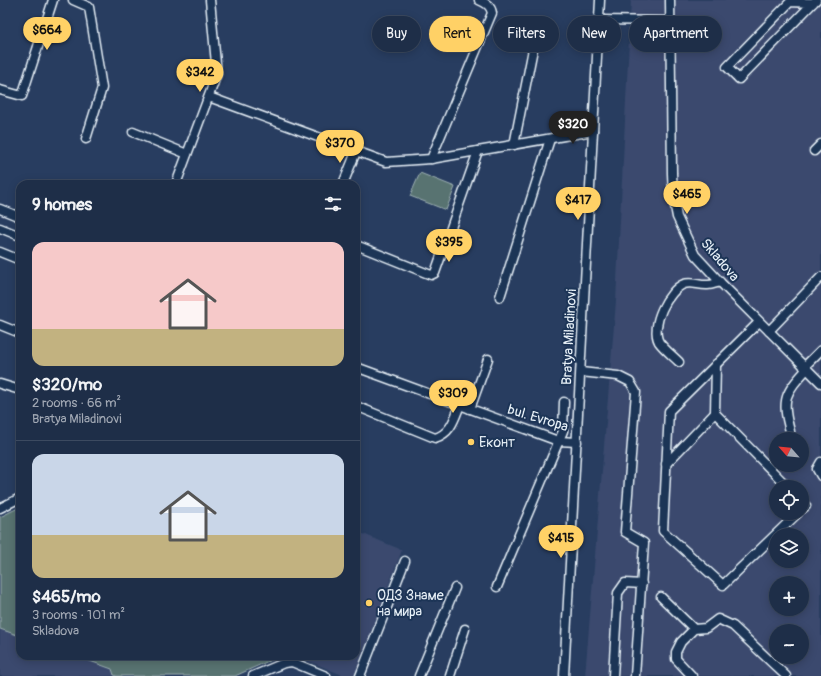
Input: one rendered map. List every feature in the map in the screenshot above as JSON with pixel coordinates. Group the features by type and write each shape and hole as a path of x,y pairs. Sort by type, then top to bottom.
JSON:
{"street":[{"path":"0,90 22,96 53,0"},
{"path":"73,0 89,7 102,88 86,139"},
{"path":"177,180 217,74 210,0"},
{"path":"431,159 492,13 491,8 486,2 479,0"},
{"name":"Bratya Miladinovi","path":"599,16 600,0"},
{"name":"Skladova","path":"670,0 670,16"},
{"path":"790,2 814,2 739,79 727,67 790,2"},
{"path":"514,145 532,52"},
{"name":"Bratya Miladinovi","path":"564,676 597,52"},
{"name":"Skladova","path":"671,52 673,196 677,217 686,237 695,255 821,383"},
{"path":"209,97 386,162 431,159 593,131"},
{"path":"133,132 187,154"},
{"path":"500,297 550,139"},
{"path":"814,151 821,144"},
{"path":"360,247 431,275 435,273 478,151"},
{"path":"345,180 356,152"},
{"path":"0,209 16,215"},
{"path":"0,228 16,234"},
{"path":"0,252 16,258"},
{"path":"769,331 821,277"},
{"path":"679,362 659,342 656,333 661,311 667,301 682,285 690,282 708,286 720,282"},
{"path":"760,322 669,412 663,531 723,585 791,520"},
{"path":"0,326 16,332"},
{"path":"790,431 784,410 785,401 794,383 821,350"},
{"path":"470,409 488,359"},
{"path":"666,464 715,413 716,364"},
{"name":"bul. Evropa","path":"360,368 558,441 577,442"},
{"path":"580,372 618,376 630,382 636,392 625,532 644,543 635,676"},
{"path":"0,384 16,389"},
{"path":"497,587 563,431 564,402"},
{"path":"360,408 435,438 443,436 450,429 460,405"},
{"path":"715,413 781,480"},
{"path":"821,462 817,469 821,476"},
{"path":"0,508 16,500"},
{"path":"360,676 405,561"},
{"path":"613,676 618,593 625,583 642,584"},
{"path":"420,676 455,588"},
{"path":"661,597 694,629"},
{"path":"692,676 676,659 676,652 681,642 694,629 706,628 718,619 733,626 786,676"},
{"path":"450,676 465,629"},
{"path":"253,676 288,660"},
{"path":"292,660 326,676"}],"shaded area":[{"path":"631,0 821,0 821,676 585,676 616,301 629,40 629,52 722,52 722,16 630,16"},
{"name":"ОДЗ Знаме на мира","path":"360,533 402,550 354,676 345,676 306,660 360,660"},
{"path":"0,629 16,635 16,660 87,660 112,669 114,675 117,676 0,676"}],"green space":[{"path":"420,173 455,187 446,210 410,196"},
{"path":"16,509 16,635 0,629 0,517"},
{"path":"87,660 271,660 235,676 117,676 114,675 112,669"}],"place":[{"name":"Еконт","path":"471,442"},
{"name":"ОДЗ Знаме на мира","path":"369,603"}]}
